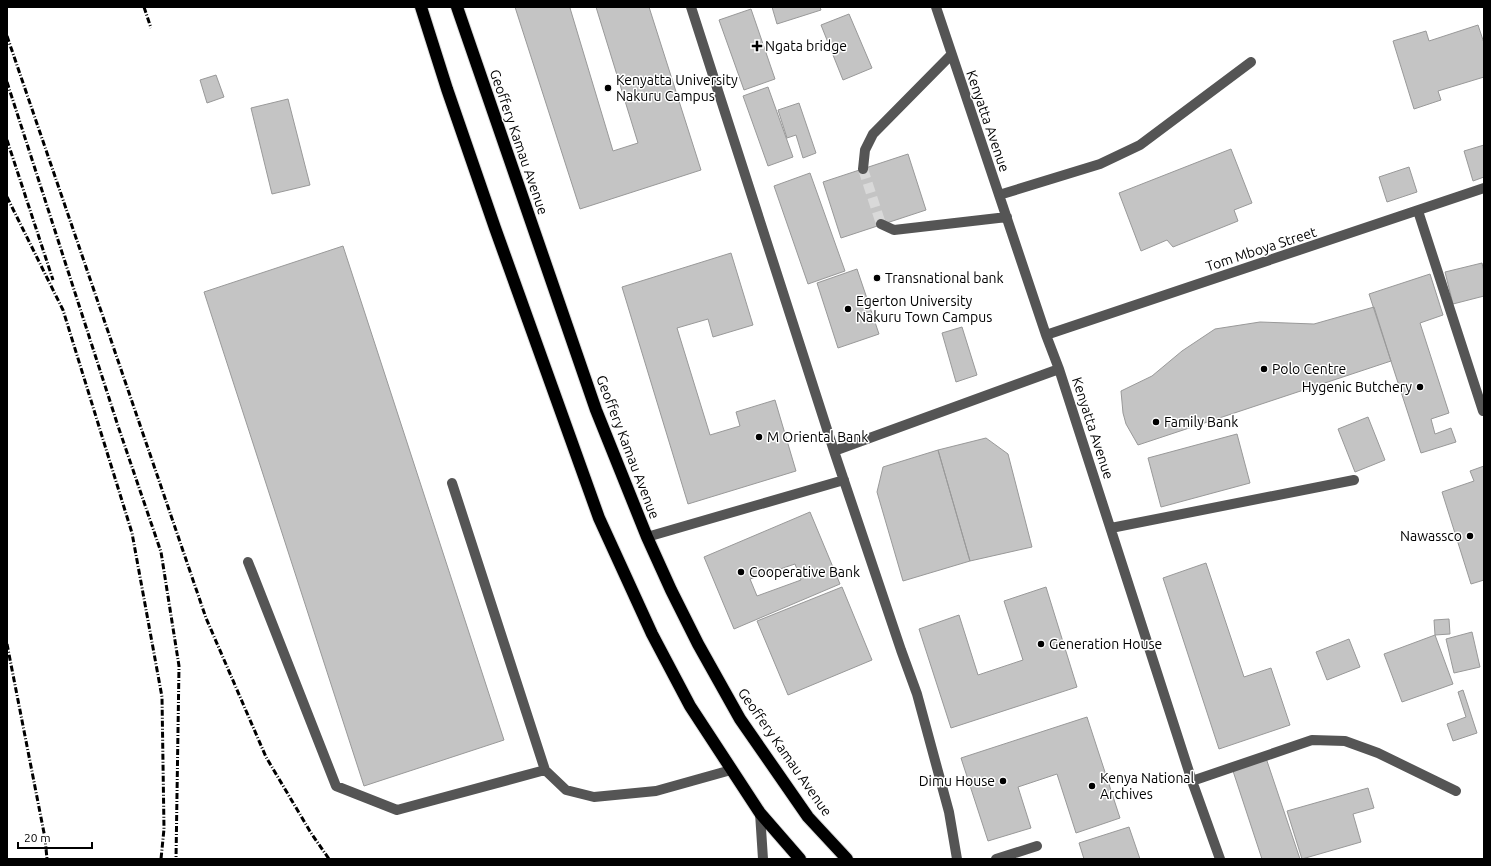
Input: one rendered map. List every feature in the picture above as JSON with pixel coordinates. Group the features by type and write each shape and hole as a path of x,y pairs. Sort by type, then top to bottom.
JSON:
{"highway":[{"path":"421,7 447,89 599,518 656,641 690,706 760,813 800,859"},
{"name":"Geoffery Kamau Avenue","path":"457,7 596,410 647,537 671,590 698,644 740,719 808,817 847,859"}],"street":[{"path":"691,7 834,451 917,694 949,812 957,859"},
{"name":"Kenyatta Avenue","path":"936,7 1059,370 1192,781 1220,859"},
{"path":"864,168 866,150 873,134 951,55"},
{"path":"999,195 1100,164 1140,145 1251,62"},
{"name":"Tom Mboya Street","path":"1046,335 1484,188"},
{"path":"1418,211 1483,411"},
{"path":"881,224 894,230 1007,217"},
{"path":"834,451 1059,370"},
{"path":"647,537 844,480"},
{"path":"1111,528 1354,480"},
{"path":"452,483 545,770 566,790 594,797 656,791 732,770"},
{"path":"248,562 336,786 397,810 545,770"},
{"path":"1192,781 1312,740 1345,741 1378,753 1456,791"},
{"path":"760,813 763,859"},
{"path":"996,859 1037,846"}],"building":[{"name":"Kenyatta University Nakuru Campus","path":"515,7 573,7 570,8 613,151 638,143 596,7 649,7 701,170 580,209"},
{"path":"772,7 820,7 821,10 777,24"},
{"path":"751,9 775,79 744,90 719,20"},
{"path":"849,14 872,68 843,80 821,25"},
{"path":"1478,25 1484,43 1484,77 1438,91 1441,100 1414,109 1393,41 1426,31 1429,41"},
{"path":"216,75 224,97 207,103 200,80"},
{"path":"768,87 793,157 768,166 743,96"},
{"path":"288,99 310,185 272,194 251,108"},
{"path":"799,103 816,153 803,158 796,135 787,138 778,110"},
{"path":"1484,145 1484,177 1473,181 1464,151"},
{"path":"1231,149 1252,203 1234,210 1238,221 1173,247 1167,240 1141,251 1119,193"},
{"path":"908,154 926,210 841,238 823,182"},
{"path":"1409,167 1417,192 1387,202 1379,177"},
{"path":"810,173 845,271 808,284 774,186"},
{"path":"343,246 504,740 364,786 204,292"},
{"path":"731,253 753,325 713,337 708,319 677,328 710,435 740,426 736,412 775,400 796,471 688,504 622,287"},
{"path":"1482,263 1484,272 1484,296 1453,304 1445,272"},
{"name":"Egerton University Nakuru Town Campus","path":"857,269 879,334 838,348 817,283"},
{"name":"Hygenic Butchery","path":"1430,274 1443,315 1420,323 1449,413 1431,419 1435,434 1451,428 1456,442 1421,453 1369,294"},
{"name":"Polo Centre","path":"1374,307 1391,361 1138,445 1126,424 1123,413 1121,391 1152,376 1182,351 1215,329 1260,322 1314,324"},
{"path":"962,327 977,375 956,382 942,333"},
{"path":"1368,417 1385,460 1355,472 1338,429"},
{"path":"1237,434 1250,483 1161,507 1148,458"},
{"path":"986,438 1008,454 1032,547 970,561 938,450"},
{"path":"938,450 970,561 903,581 877,492 883,467"},
{"name":"Nawassco","path":"1484,466 1484,580 1471,584 1442,492 1474,481 1470,471"},
{"name":"Cooperative Bank","path":"810,512 840,584 734,629 704,557","holes":["795,564 801,580 757,596 750,579"]},
{"path":"1206,563 1244,677 1271,668 1290,725 1219,749 1163,578"},
{"path":"842,587 872,660 788,695 757,621"},
{"name":"Generation House","path":"1046,587 1077,687 951,728 919,629 959,615 978,675 1023,660 1004,601"},
{"path":"1449,619 1450,634 1435,635 1434,620"},
{"path":"1472,632 1480,667 1454,673 1446,639"},
{"path":"1435,635 1453,684 1402,702 1384,654"},
{"path":"1349,639 1360,667 1327,680 1316,652"},
{"path":"1463,690 1477,733 1453,741 1447,724 1466,717 1458,692"},
{"name":"Dimu House","path":"1087,717 1120,818 1076,833 1057,774 1018,787 1031,828 988,841 961,758"},
{"path":"1266,758 1300,859 1262,859 1233,771"},
{"path":"1368,788 1374,808 1353,814 1361,842 1302,859 1287,811"},
{"path":"1129,827 1140,859 1084,859 1079,843"}],"tunnel":[{"path":"863,169 881,224"}],"railway":[{"path":"144,7 151,28"},
{"path":"7,36 206,618 266,757 311,833 329,859"},
{"path":"7,82 118,426 161,552 179,666 176,859"},
{"path":"7,140 53,280"},
{"path":"7,197 63,310 132,533 162,697 164,829 161,859"},
{"path":"7,644 45,838 47,859"}],"place":[{"name":"Ngata bridge","path":"757,46"},
{"name":"Kenyatta University Nakuru Campus","path":"608,88"},
{"name":"Transnational bank","path":"877,278"},
{"name":"Egerton University Nakuru Town Campus","path":"848,309"},
{"name":"Polo Centre","path":"1264,369"},
{"name":"Hygenic Butchery","path":"1420,387"},
{"name":"Family Bank","path":"1156,422"},
{"name":"M Oriental Bank","path":"759,437"},
{"name":"Nawassco","path":"1470,536"},
{"name":"Cooperative Bank","path":"741,572"},
{"name":"Generation House","path":"1041,644"},
{"name":"Dimu House","path":"1003,781"},
{"name":"Kenya National Archives","path":"1092,786"}]}
